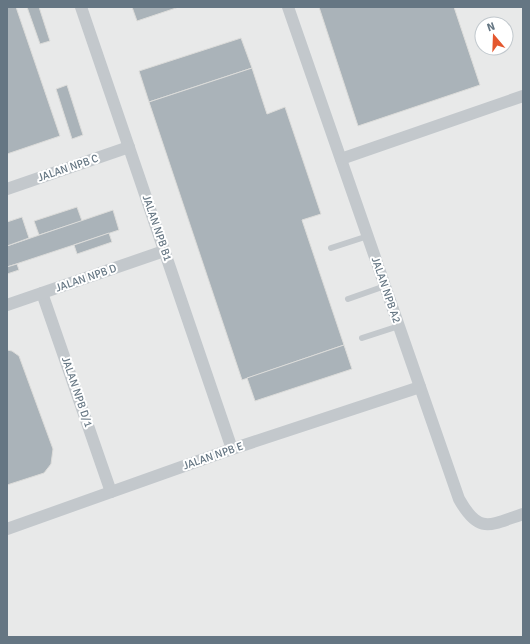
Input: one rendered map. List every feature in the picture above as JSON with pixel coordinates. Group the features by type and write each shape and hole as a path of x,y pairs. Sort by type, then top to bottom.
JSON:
{"street":[{"name":"JALAN NPB B1","path":"81,7 232,449"},
{"name":"JALAN NPB A2","path":"288,7 459,499 466,512 476,522 491,525 523,514"},
{"path":"341,158 523,96"},
{"name":"JALAN NPB C","path":"7,189 129,148"},
{"name":"JALAN NPB D","path":"7,304 164,251"},
{"name":"JALAN NPB D/1","path":"42,292 111,492"},
{"name":"JALAN NPB E","path":"7,529 232,449 420,387"}],"lane":[{"path":"331,248 368,236"},
{"path":"348,299 385,286"},
{"path":"362,338 399,326"}],"shaded area":[{"path":"7,7 523,7 523,637 7,637"}],"building":[{"path":"7,7 16,7 60,136 7,154"},
{"path":"27,7 39,7 50,41 40,44"},
{"path":"132,7 179,7 137,21"},
{"path":"319,7 454,7 480,85 358,126"},
{"path":"241,38 252,68 149,102 139,71"},
{"path":"252,68 267,114 285,107 321,214 302,220 344,345 242,380 149,102"},
{"path":"67,85 83,135 72,139 56,89"},
{"path":"77,207 82,221 39,235 34,221"},
{"path":"113,210 119,230 7,267 7,246"},
{"path":"22,217 29,238 7,246 7,222"},
{"path":"109,233 112,242 77,254 74,245"},
{"path":"17,264 19,270 7,274 7,267"},
{"path":"344,345 352,369 255,401 247,378"},
{"path":"7,350 12,351 19,356 53,449 51,464 44,473 7,485"}]}
